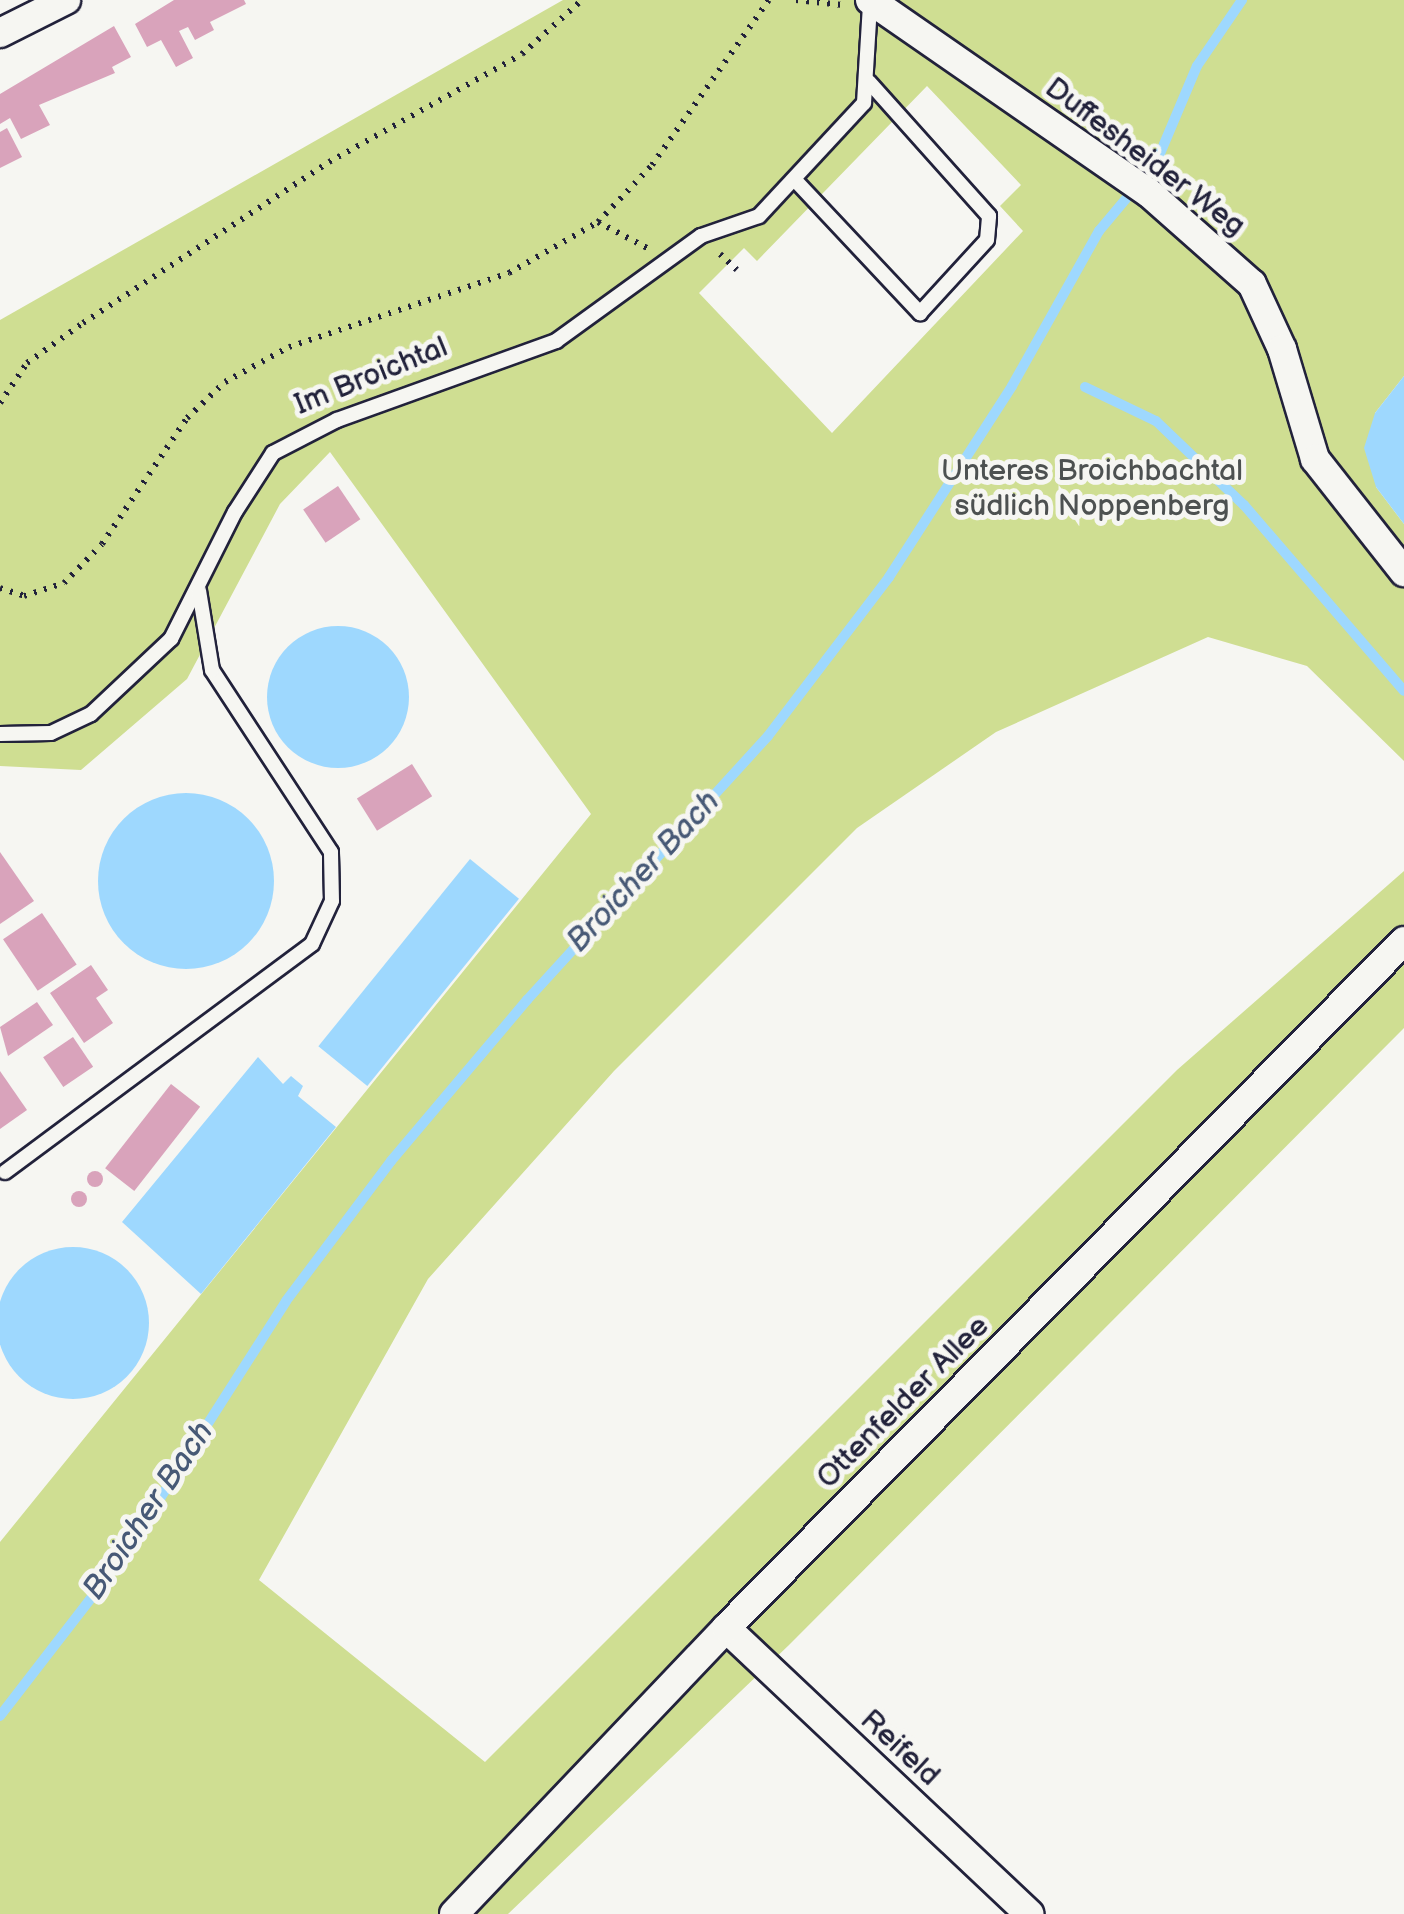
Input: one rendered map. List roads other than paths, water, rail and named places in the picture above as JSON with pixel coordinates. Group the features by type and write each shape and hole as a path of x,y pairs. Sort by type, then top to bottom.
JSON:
{"street":[{"path":"0,34 66,0"},
{"name":"Duffesheider Weg","path":"870,2 900,18 1139,187 1252,284 1282,349 1315,460 1404,572"},
{"name":"Ottenfelder Allee","path":"454,1914 726,1628 1404,942"},
{"name":"Reifeld","path":"726,1628 1030,1914"}],"lane":[{"path":"795,180 920,314 987,240 989,216 869,82 870,2"},
{"name":"Im Broichtal","path":"0,734 51,733 92,714 172,639 235,512 273,453 338,420 556,341 701,236 759,216 864,103 869,82"},
{"path":"5,1172 312,944 332,900 331,852 212,670 199,590"}],"water":[{"path":"1404,376 1404,524 1376,487 1364,448 1375,413"},
{"path":"338,626 365,631 388,647 404,670 409,697 404,724 388,747 365,763 338,768 311,763 288,747 272,724 267,697 272,670 288,647 311,631"},
{"path":"186,793 220,800 248,819 267,847 274,881 267,915 248,943 220,962 186,969 152,962 124,943 105,915 98,881 105,847 124,819 152,800"},
{"path":"470,859 519,899 367,1086 318,1046"},
{"path":"258,1057 283,1084 291,1076 303,1086 298,1096 336,1127 201,1294 122,1222"},
{"path":"73,1247 102,1253 127,1269 143,1294 149,1323 143,1352 127,1377 102,1393 73,1399 44,1393 19,1377 3,1352 -3,1323 3,1294 19,1269 44,1253"}],"waterway":[{"name":"Broicher Bach","path":"0,1716 120,1561 286,1301 391,1161 527,1000 768,736 889,577 1012,386 1099,231 1156,163 1197,66 1242,0"},
{"path":"1085,387 1156,421 1244,505 1404,691"}],"park label":[{"name":"Unteres Broichbachtal südlich Noppenberg","path":"1092,488"}]}
